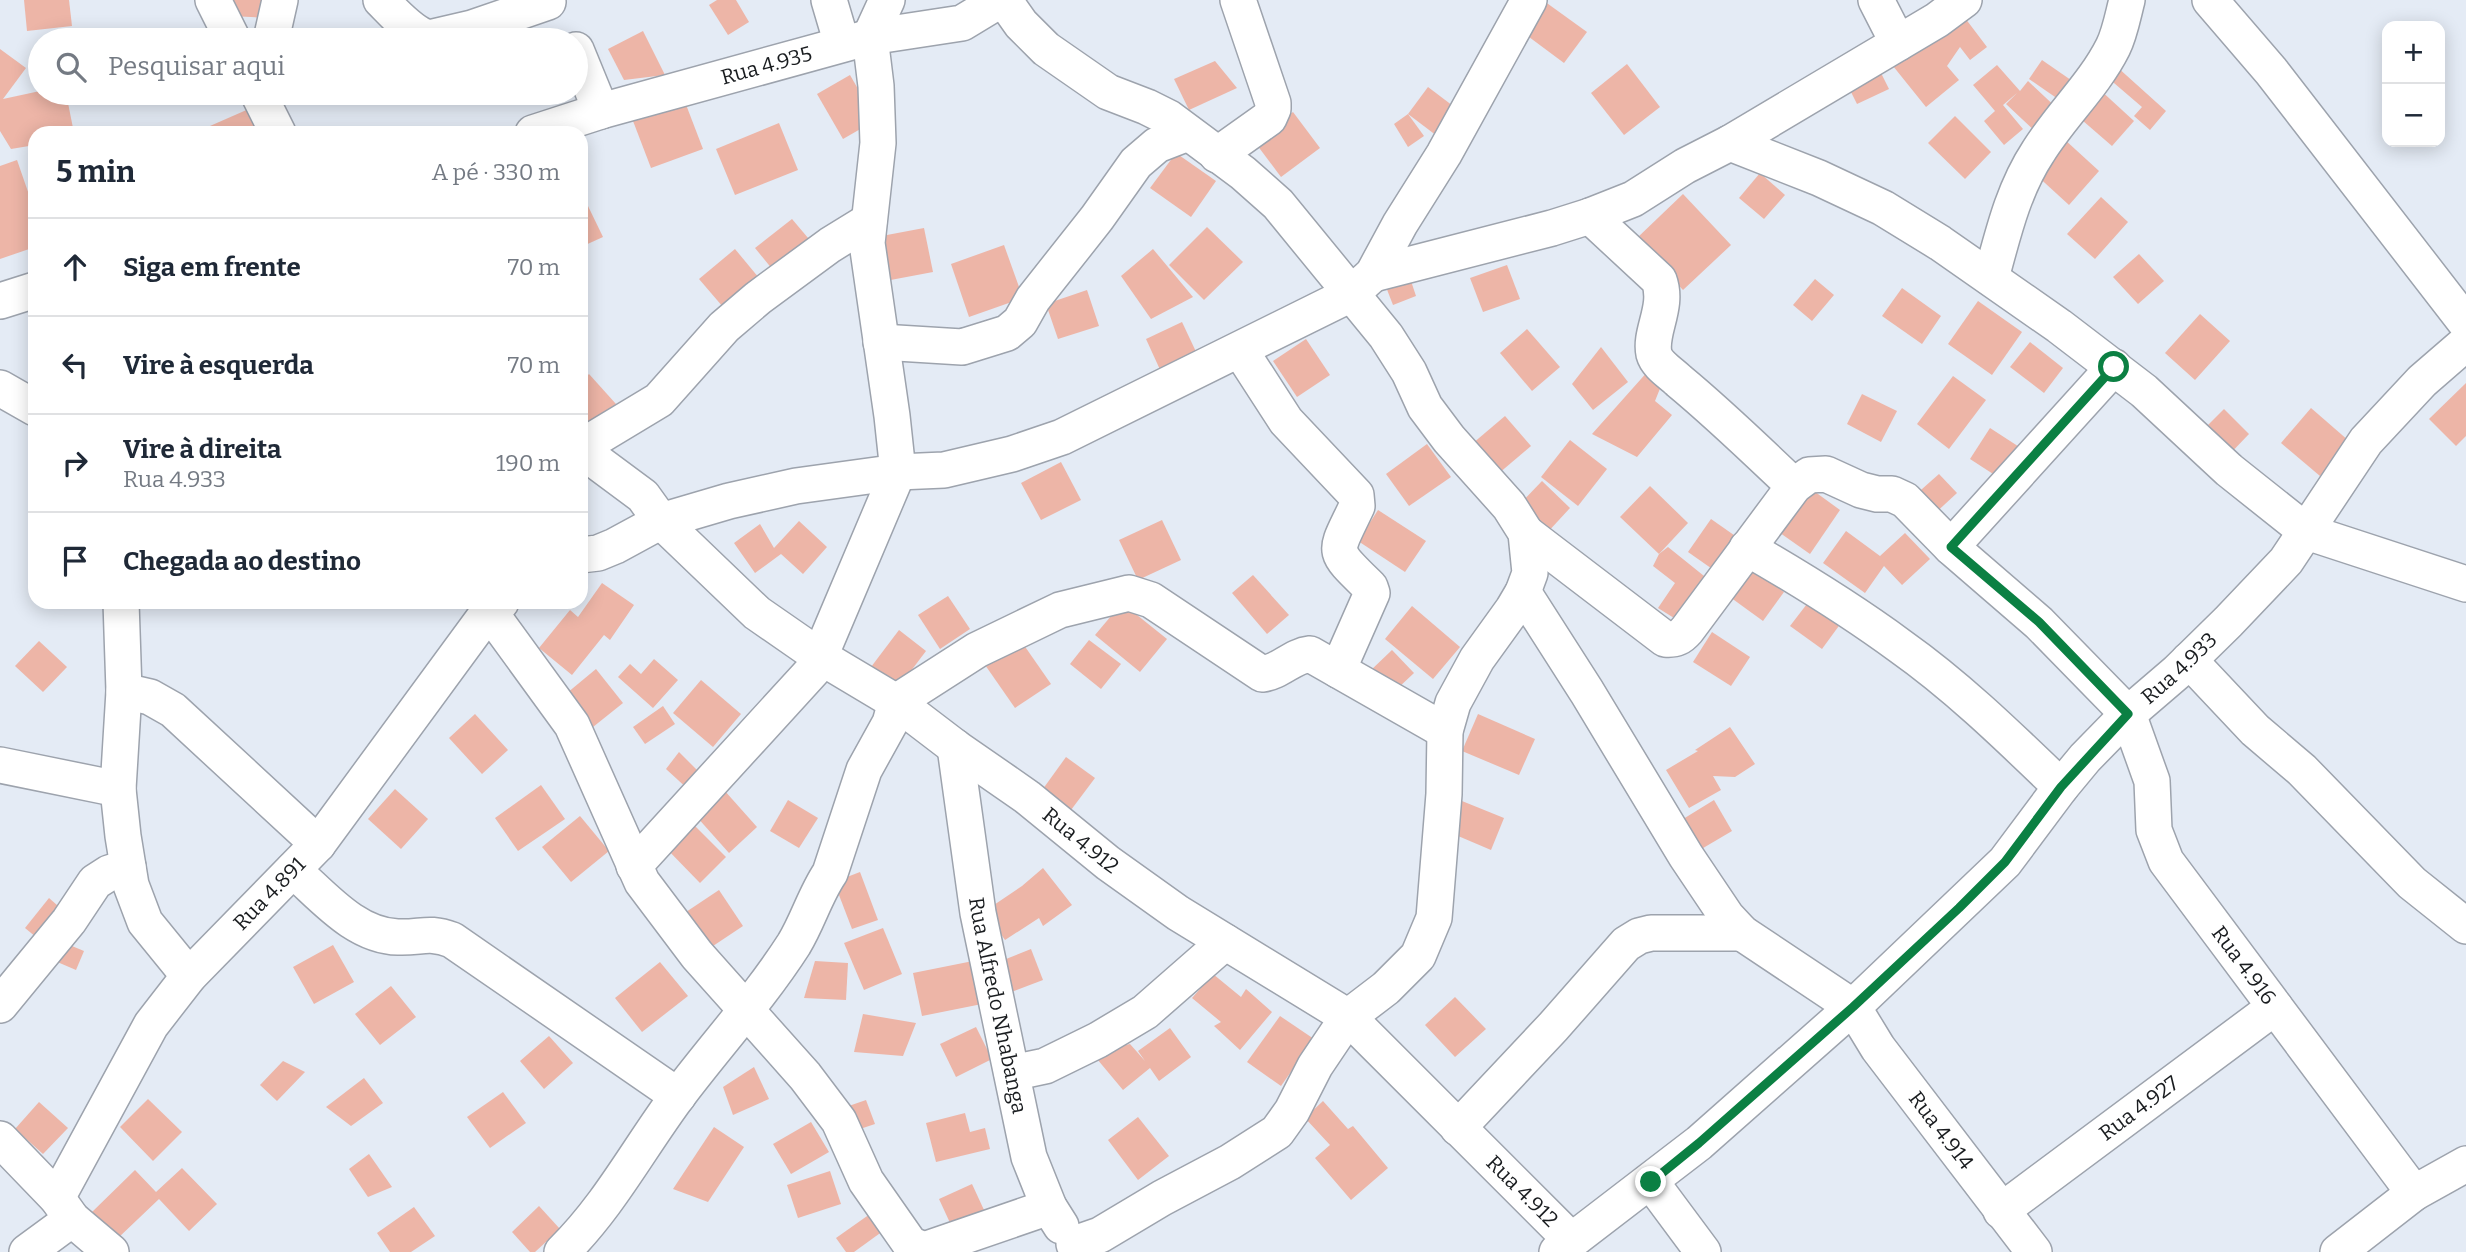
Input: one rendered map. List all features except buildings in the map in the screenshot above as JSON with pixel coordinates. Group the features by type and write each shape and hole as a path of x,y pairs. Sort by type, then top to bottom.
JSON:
{"street":[{"path":"213,0 227,28"},
{"path":"274,28 280,0"},
{"path":"382,0 412,28"},
{"path":"634,866 815,668 898,472 867,243 878,143 876,86 856,40 830,0"},
{"path":"856,40 887,0"},
{"path":"1002,0 1046,49 1074,70 1108,92 1169,118 1243,173 1362,284 1386,336 1409,372 1425,407 1449,439 1508,506 1526,533 1665,639 1673,640 1687,629 1794,486 1809,475 1826,474 1861,490 1892,494 1905,500 1951,547 2039,622 2128,714"},
{"name":"Rua 4.935","path":"555,126 856,40 962,23 1002,0"},
{"path":"1217,155 1269,118 1273,110 1238,0"},
{"path":"1362,284 1444,154 1529,0"},
{"path":"1875,0 1898,43"},
{"path":"588,554 615,546 660,521 729,501 796,486 898,472 944,470 1013,454 1062,437 1240,350 1362,284 1458,253 1590,216 1633,198 1937,20 1964,0"},
{"path":"1992,278 2010,211 2021,182 2049,135 2094,77 2114,46 2127,0"},
{"path":"2210,0 2271,71 2466,323"},
{"path":"472,28 547,1 567,28"},
{"path":"588,79 601,111"},
{"path":"264,105 274,126"},
{"path":"881,342 962,347 1007,333 1020,322 1033,299 1097,218 1136,163 1157,145 1188,133"},
{"path":"1730,143 1819,178 1883,208 1992,278 2144,391 2229,470 2306,532 2466,583"},
{"path":"1590,216 1659,280 1663,291 1653,351 1660,364 1712,408 1794,486"},
{"path":"588,444 659,400 732,319 830,245 869,221"},
{"path":"0,301 28,292"},
{"name":"Rua 4.933","path":"1564,1246 1699,1143 1853,1007 2005,862 2061,787 2128,714 2189,660 2286,561 2366,441 2422,381 2466,344"},
{"path":"1240,350 1286,421 1358,500 1338,547 1340,556 1370,587 1372,593 1338,670"},
{"path":"1951,547 2114,367"},
{"path":"0,388 28,404"},
{"name":"Rua 4.912","path":"588,453 643,496 660,521 757,613 819,656 896,702 1027,797 1148,892 1224,942 1348,1017 1458,1128 1564,1246"},
{"path":"1077,1248 1241,1156 1277,1132 1292,1111 1307,1079 1348,1017 1387,988 1418,956 1434,918 1444,794 1445,730 1453,703 1476,659 1523,592 1530,573 1526,533"},
{"path":"1747,548 1803,581 1902,647 1985,714 2061,787"},
{"path":"1523,592 1686,856 1727,917 1742,933 1853,1007"},
{"path":"562,1252 615,1191 678,1096 794,944 821,886 831,873 864,769 890,723 896,702 977,650 1060,610 1129,593 1151,600 1262,674 1271,673 1299,656 1310,654 1445,730"},
{"path":"121,609 124,691 118,789 131,885 145,922 189,976"},
{"name":"Rua 4.891","path":"64,1208 151,1025 189,976 318,844 494,609"},
{"path":"496,609 572,725 642,882 697,955 805,1076 839,1121 866,1181 910,1244 924,1250 1049,1207"},
{"path":"2189,660 2255,730 2302,770 2412,883 2466,926"},
{"path":"124,691 150,697 173,710 318,844"},
{"name":"Rua 4.916","path":"2128,714 2152,781 2154,830 2166,861 2414,1193"},
{"name":"Rua Alfredo Nhabanga","path":"955,747 978,913 1029,1157 1049,1207 1077,1248"},
{"path":"0,765 118,789"},
{"path":"0,1005 69,921 95,882 109,873 128,867"},
{"path":"293,870 356,925 375,933 397,937 437,934 452,940 678,1096"},
{"path":"1458,1128 1626,944 1651,933 1742,933"},
{"path":"1012,1073 1045,1066 1098,1040 1144,1012 1224,942"},
{"name":"Rua 4.914","path":"1853,1007 1878,1048 2034,1252"},
{"name":"Rua 4.927","path":"2001,1210 2275,1007"},
{"path":"0,1139 64,1208 111,1252"},
{"path":"2338,1252 2414,1193 2466,1164"},
{"path":"1651,1182 1703,1252"},
{"path":"27,1252 64,1208"}],"route":[{"path":"1651,1182 1853,1007 1959,908 2005,862 2085,758 2128,714 2039,622 1951,547 2114,367"}]}
